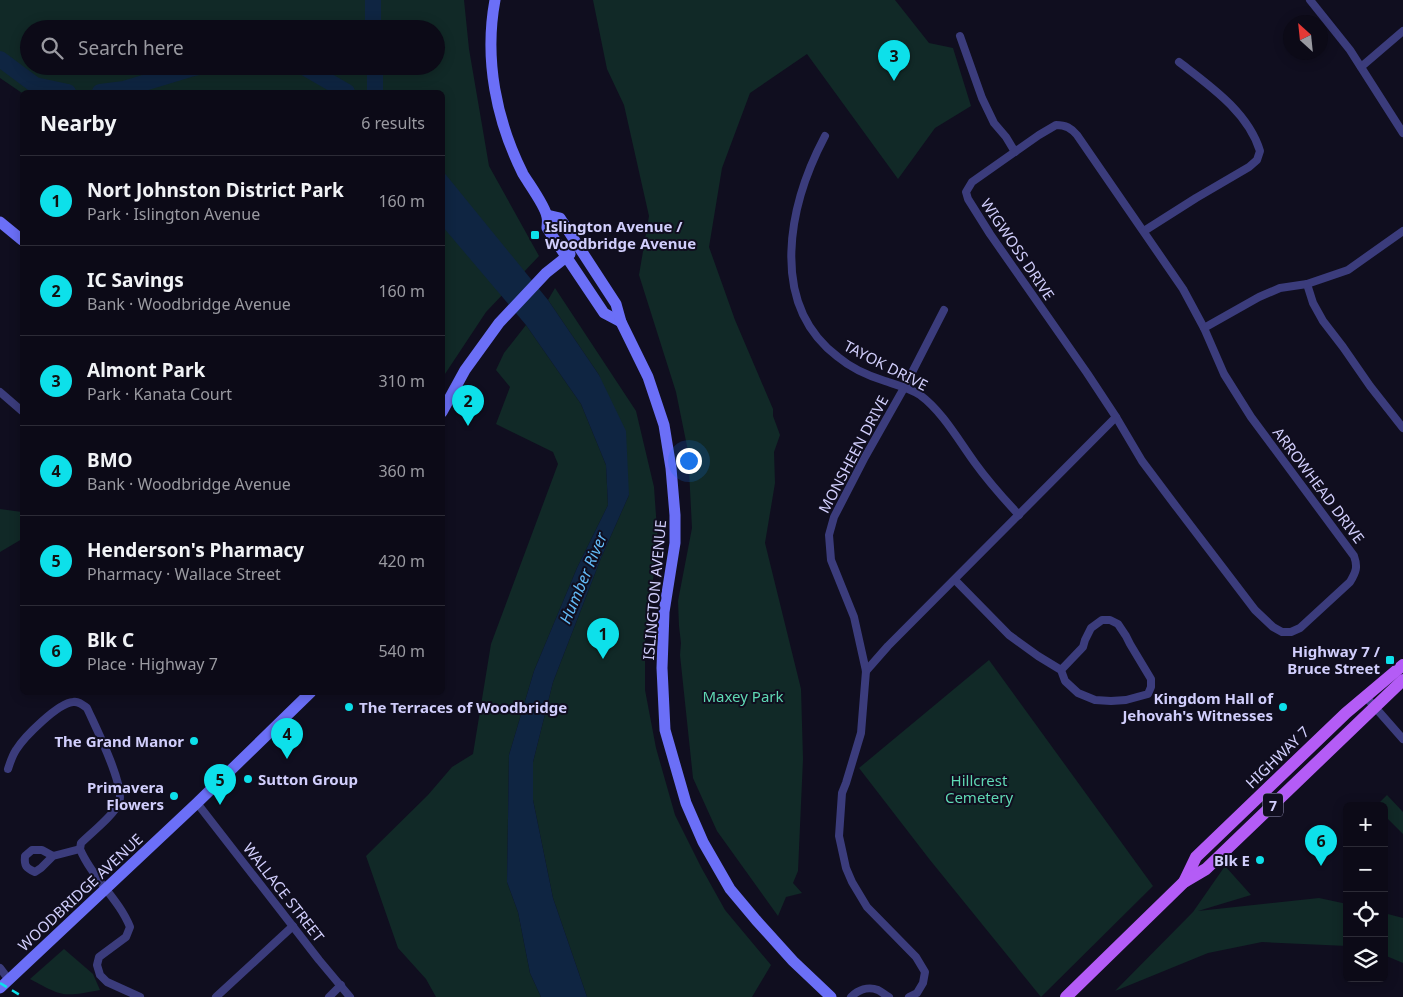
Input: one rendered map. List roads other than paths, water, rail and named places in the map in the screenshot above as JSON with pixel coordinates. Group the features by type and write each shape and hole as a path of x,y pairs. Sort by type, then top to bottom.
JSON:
{"main road":[{"name":"ISLINGTON AVENUE","path":"495,0 491,34 493,86 500,112 524,174 547,215 547,228 565,257 604,313 620,322"},
{"name":"ISLINGTON AVENUE","path":"547,215 560,218 616,304 620,322 648,377 664,425 671,468 675,515 675,543 664,612 662,668 665,730 686,803 703,842 730,889 793,961 831,997"},
{"path":"0,222 20,238"},
{"path":"445,407 465,370 498,323 546,273 579,247"},
{"name":"HIGHWAY 7","path":"1184,882 1196,857 1346,713 1403,665"},
{"name":"HIGHWAY 7","path":"1066,997 1184,882 1206,869 1403,680"},
{"name":"WOODBRIDGE AVENUE","path":"0,988 198,803 307,695"}],"street":[{"path":"1310,0 1342,39 1403,133"},
{"path":"1361,67 1403,31"},
{"path":"960,36 982,98 994,123 1006,137 1014,152"},
{"path":"1144,231 1249,167 1257,160 1260,151 1252,132 1236,110 1179,62"},
{"name":"WIGWOSS DRIVE","path":"1116,417 968,199 966,192 972,182 1014,152 1056,126 1063,125 1071,129 1078,135 1184,289 1204,328"},
{"name":"TAYOK DRIVE","path":"825,136 812,161 795,214 790,253 794,293 811,330 822,344 854,368 920,396 937,411 975,463 1019,515"},
{"path":"1204,328 1259,297 1280,288 1306,284 1348,270 1403,231"},
{"path":"1306,284 1313,303 1323,321 1403,428"},
{"name":"MONSHEEN DRIVE","path":"909,997 917,993 923,983 925,972 916,957 867,907 846,868 839,836 842,793 861,733 866,671 854,617 830,560 829,535 834,517 944,310"},
{"name":"ARROWHEAD DRIVE","path":"1116,417 1142,461 1255,610 1273,627 1282,632 1291,632 1300,628 1350,582 1356,573 1357,564 1354,556 1251,417 1224,374 1204,328"},
{"path":"0,392 20,409"},
{"path":"866,671 888,646 1116,417"},
{"path":"954,580 1009,635 1061,670 1065,681 1078,693 1095,700 1126,700 1148,694 1151,687 1151,678 1126,636 1118,624 1110,620 1102,620 1091,628 1083,647 1061,670"},
{"path":"1366,697 1403,739"},
{"path":"8,769 15,751 35,727 60,708 72,702 83,704 95,726 116,776 121,795 117,808 81,843 80,849 104,889 126,916 130,927 126,937 99,957 97,965 100,974 107,982 140,997"},
{"name":"WALLACE STREET","path":"198,803 350,997"},
{"path":"53,856 80,849"},
{"path":"216,997 293,926"},
{"path":"0,968 9,980"},
{"path":"329,997 341,985"},
{"path":"851,997 857,991 868,988 878,990 889,997"}],"water":[{"path":"445,174 548,300 599,375 626,431 629,495 601,558 553,682 533,762 533,800 553,898 587,997 541,997 530,973 518,912 507,882 509,755 534,671 577,568 608,505 606,465 581,404 526,325 445,229"}],"waterway":[{"path":"373,0 373,20"},
{"name":"Humber River","path":"0,59 20,74"},
{"name":"Humber River","path":"22,75 35,85 59,90"},
{"name":"Humber River","path":"116,90 170,75"},
{"name":"Humber River","path":"318,75 344,90"},
{"path":"375,75 375,90"}],"railway":[{"path":"0,983 23,997"}],"place":[{"name":"Almont Park","path":"894,81"},
{"name":"Islington Avenue / Woodbridge Avenue","path":"535,235"},
{"name":"IC Savings","path":"468,426"},
{"name":"Nort Johnston District Park","path":"603,659"},
{"name":"Highway 7 / Bruce Street","path":"1390,660"},
{"name":"The Terraces of Woodbridge","path":"349,707"},
{"name":"Kingdom Hall of Jehovah's Witnesses","path":"1283,707"},
{"name":"The Grand Manor","path":"194,741"},
{"name":"BMO","path":"287,759"},
{"name":"Sutton Group","path":"248,779"},
{"name":"Primavera Flowers","path":"174,796"},
{"name":"Henderson's Pharmacy","path":"220,805"},
{"name":"Blk E","path":"1260,860"},
{"name":"Blk C","path":"1321,866"}],"park label":[{"name":"Maxey Park","path":"743,696"},
{"name":"Hillcrest Cemetery","path":"979,788"}]}
